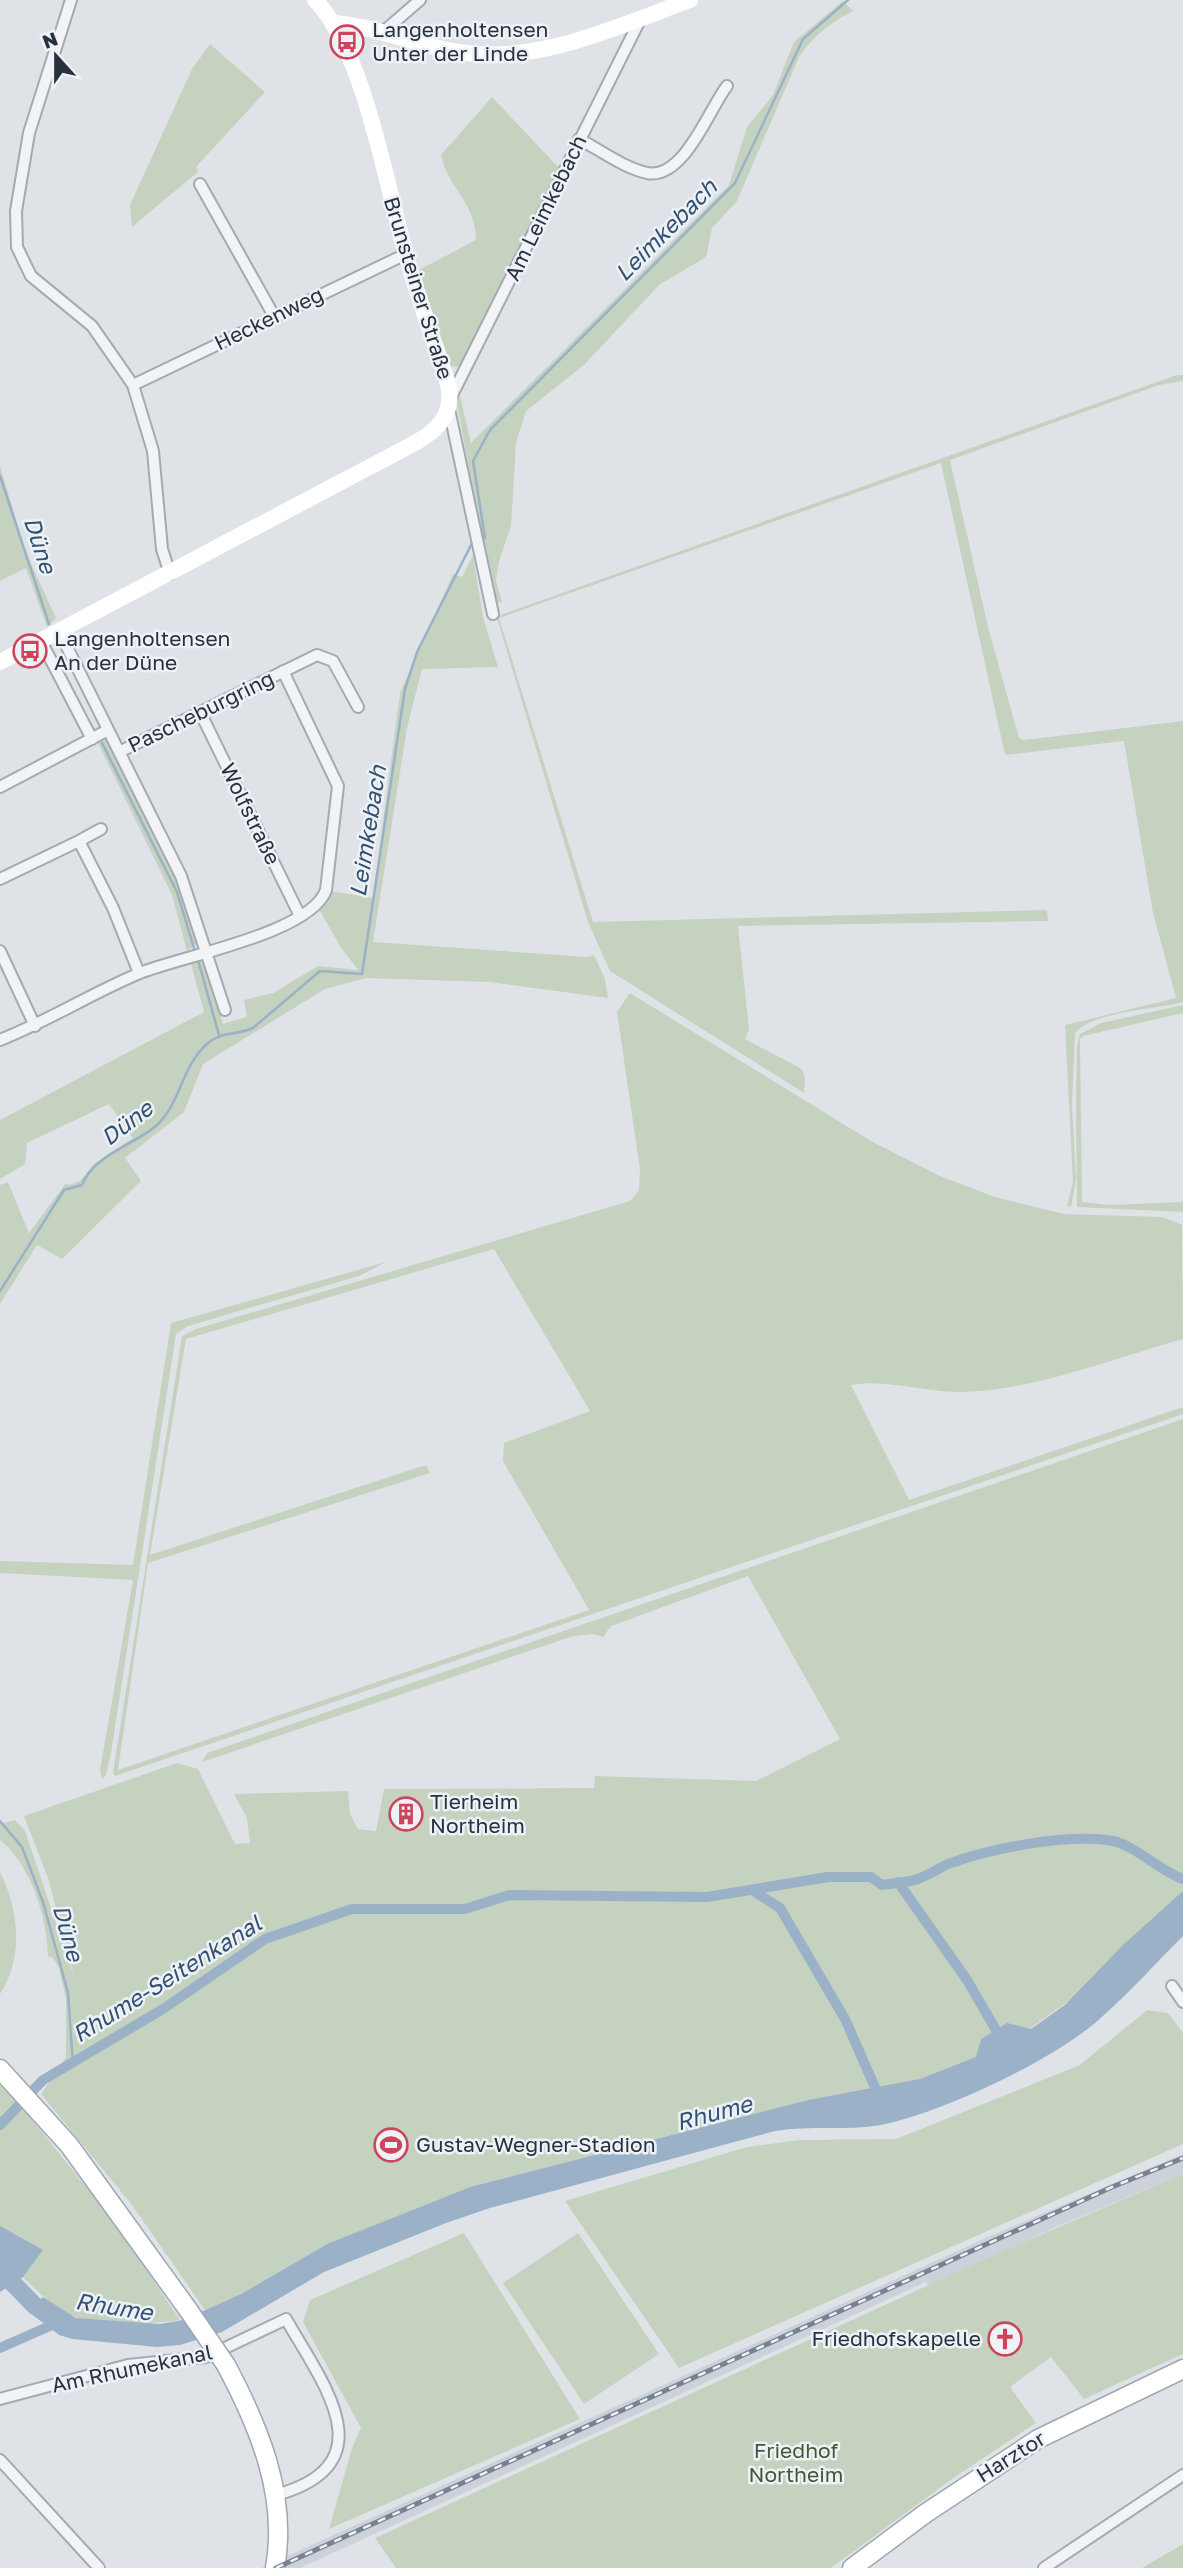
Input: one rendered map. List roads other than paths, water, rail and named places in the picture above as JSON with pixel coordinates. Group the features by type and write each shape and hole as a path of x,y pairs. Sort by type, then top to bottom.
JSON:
{"main road":[{"path":"0,2069 69,2146 226,2365 254,2421 276,2495 279,2530 275,2568"},
{"name":"Harztor","path":"852,2568 937,2506 1038,2439 1183,2369"}],"street":[{"path":"71,0 29,133 16,211 17,247 32,276 92,326 133,385 153,451 162,549 170,574"},
{"path":"315,0 335,23 383,32 455,51 492,54 565,43 690,0"},
{"path":"383,32 420,0"},
{"name":"Am Leimkebach","path":"449,404 640,18"},
{"name":"Brunsteiner Straße","path":"0,662 422,439 441,424 449,404 371,124 335,23"},
{"path":"579,139 640,171 662,171 684,155 727,86"},
{"path":"200,184 274,316"},
{"name":"Heckenweg","path":"133,385 406,254"},
{"path":"449,404 493,614"},
{"name":"Pascheburgring","path":"59,631 181,876 225,1010"},
{"path":"41,641 92,739"},
{"name":"Pascheburgring","path":"119,752 317,655 328,656 358,707"},
{"name":"Pascheburgring","path":"206,951 259,936 300,916 320,902 326,890 338,790 284,671"},
{"name":"Wolfstraße","path":"200,712 300,916"},
{"path":"0,787 108,730"},
{"path":"0,879 101,829"},
{"path":"79,841 118,919 139,974"},
{"path":"0,951 35,1026"},
{"path":"0,1040 35,1026 139,974 206,951"},
{"path":"1172,1986 1183,2002"},
{"name":"Am Rhumekanal","path":"0,2399 118,2367 206,2357 286,2319 331,2396 338,2415 340,2435 333,2457 323,2472 298,2489 276,2495"},
{"path":"0,2460 99,2568"},
{"path":"1044,2568 1183,2475"}],"water":[{"path":"1183,1891 1183,1936 1104,2015 1084,2032 1030,2066 935,2109 881,2125 775,2131 490,2208 324,2272 222,2332 180,2345 157,2347 72,2339 59,2335 28,2310 43,2297 76,2318 160,2324 183,2320 241,2294 327,2244 470,2187 808,2100 920,2079 976,2057 981,2039 1007,2023 1031,2029 1066,2004 1122,1946"},
{"path":"0,2226 43,2250 23,2277 0,2292"}],"waterway":[{"name":"Leimkebach","path":"479,540 485,538 473,461 490,430 735,183 803,39 848,0"},
{"name":"Düne","path":"0,476 49,624"},
{"name":"Leimkebach","path":"0,1291 64,1190 82,1185 95,1166 157,1125 172,1105 192,1062 208,1043 213,1039 253,1028 320,971 362,974 405,689 417,652 473,541"},
{"name":"Düne","path":"102,743 177,892 194,948"},
{"name":"Düne","path":"198,960 219,1035"},
{"name":"Düne","path":"0,1821 22,1847 43,1902 68,1993 73,2064"},
{"name":"Rhume-Seitenkanal","path":"0,2125 43,2080 163,2009 265,1939 352,1909 465,1909 509,1895 707,1897 828,1877 871,1877 882,1885 918,1879 948,1864 985,1853 1069,1839 1117,1842 1183,1879"},
{"path":"898,1882 967,1980 996,2030"},
{"name":"Rhume-Seitenkanal","path":"752,1890 780,1908 845,2019 881,2101"},
{"name":"Rhume","path":"0,2270 35,2306 52,2318"},
{"path":"0,2348 59,2322"}],"railway":[{"path":"276,2568 1112,2187 1183,2158"}],"place":[{"name":"Langenholtensen Unter der Linde","path":"347,42"},
{"name":"Langenholtensen An der Düne","path":"30,651"},
{"name":"Tierheim Northeim","path":"406,1814"},
{"name":"Gustav-Wegner-Stadion","path":"391,2145"},
{"name":"Friedhofskapelle","path":"1005,2339"}],"park label":[{"name":"Friedhof Northeim","path":"796,2463"}]}
